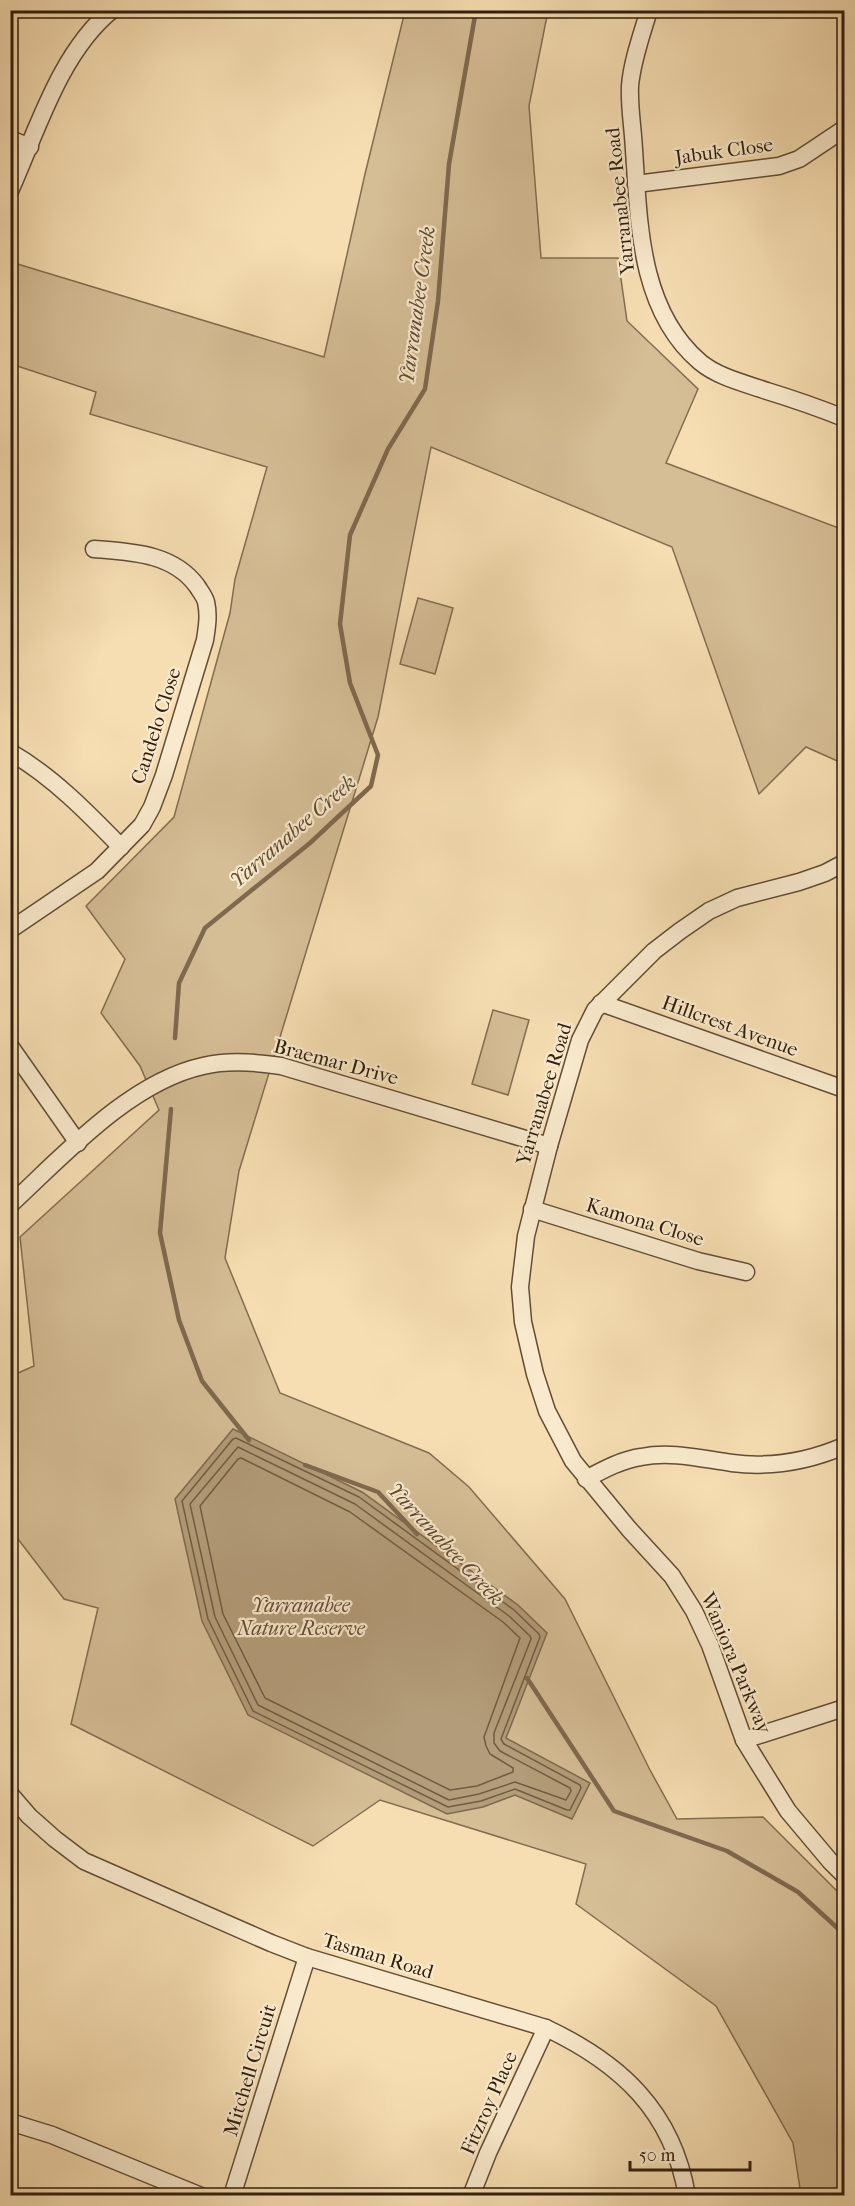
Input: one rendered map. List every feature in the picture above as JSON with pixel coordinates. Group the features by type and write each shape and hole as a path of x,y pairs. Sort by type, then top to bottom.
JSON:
{"street":[{"path":"10,191 66,64 90,17 112,10"},
{"name":"Yarranabee Road","path":"649,10 630,84 636,184 648,276 658,304 686,349 702,364 726,377 844,418"},
{"name":"Jabuk Close","path":"636,184 779,166 808,154 844,129"},
{"path":"10,140 30,147"},
{"name":"Candelo Close","path":"10,930 97,871 142,825 156,796 205,640 208,619 206,600 182,570 166,560 143,554 94,549"},
{"path":"10,752 37,769 121,847"},
{"name":"Yarranabee Road","path":"547,1411 535,1374 523,1322 520,1287 522,1263 525,1236 549,1146 588,1020 601,1002 654,951 709,911 737,898 825,873 844,863"},
{"name":"Hillcrest Avenue","path":"601,1002 844,1089"},
{"path":"10,1046 78,1143"},
{"name":"Braemar Drive","path":"10,1205 134,1096 180,1073 202,1066 253,1062 280,1066 549,1146"},
{"name":"Kamona Close","path":"532,1209 686,1258 746,1272"},
{"name":"Waniora Parkway","path":"547,1411 573,1461 586,1479 672,1576 694,1611 710,1645 744,1740 788,1811 844,1875"},
{"path":"586,1479 620,1462 642,1456 675,1454 734,1463 760,1464 794,1462 819,1457 844,1446"},
{"path":"744,1740 844,1708"},
{"name":"Tasman Road","path":"10,1794 29,1816 84,1861 271,1943 307,1957 546,2028 576,2042 631,2084 656,2113 676,2155 687,2196"},
{"name":"Mitchell Circuit","path":"232,2196 307,1957"},
{"name":"Fitzroy Place","path":"471,2196 488,2153 546,2028"},
{"path":"10,2122 74,2144 201,2196"}],"green space":[{"name":"Yarranabee Nature Reserve","path":"405,11 548,11 529,106 541,258 618,258 627,321 698,389 666,463 844,530 844,764 806,747 759,794 672,547 431,447 378,717 239,1171 225,1258 280,1393 429,1453 469,1487 565,1599 650,1770 677,1819 763,1817 844,1898 844,2195 801,2195 793,2143 716,2006 576,1904 586,1864 380,1800 313,1846 71,1724 98,1608 64,1599 11,1530 11,1376 34,1366 20,1237 159,1110 140,1066 101,1013 125,959 86,906 174,817 230,613 235,579 267,467 90,414 96,392 11,364 11,262 324,357"},
{"path":"418,598 453,608 435,674 400,664"},
{"path":"493,1010 529,1020 508,1095 472,1084"}],"water":[{"path":"233,1429 362,1492 518,1605 547,1633 506,1738 590,1783 572,1819 515,1795 483,1807 447,1814 248,1715 202,1621 175,1499"}],"waterway":[{"name":"Yarranabee Creek","path":"175,1038 179,983 205,928 310,843 371,786 378,755 350,683 340,624 350,535 388,449 425,389 438,301 449,164 476,10"},
{"name":"Yarranabee Creek","path":"171,1109 160,1233 179,1320 202,1381 249,1440"},
{"name":"Yarranabee Creek","path":"305,1465 378,1492 417,1534"},
{"name":"Yarranabee Creek","path":"527,1678 614,1811 727,1851 798,1892 844,1934"}]}
